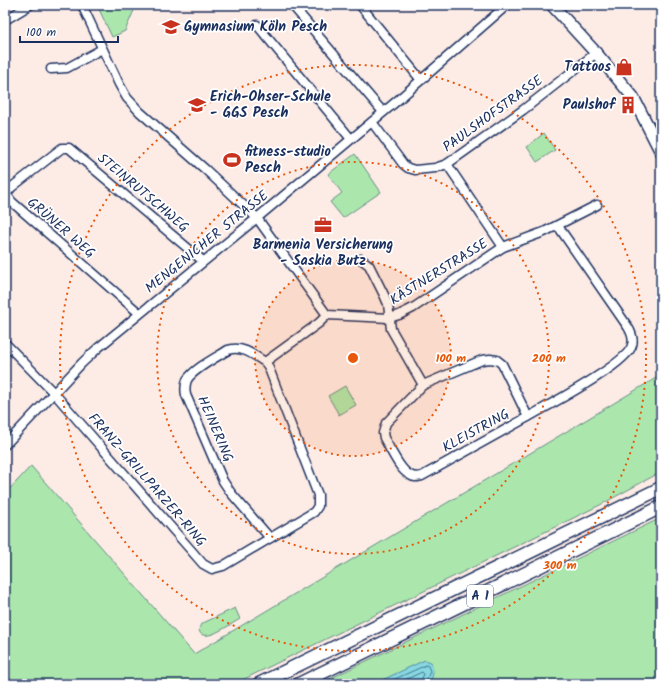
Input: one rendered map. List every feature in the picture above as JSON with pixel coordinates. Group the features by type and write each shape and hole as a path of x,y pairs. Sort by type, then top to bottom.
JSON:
{"highway":[{"name":"A 1","path":"260,684 661,488"},
{"name":"A 1","path":"299,684 661,508"}],"main road":[{"path":"552,5 596,53 633,97 661,152"}],"street":[{"path":"5,20 30,5"},
{"path":"82,5 119,84 131,103 257,218 327,315"},
{"path":"292,5 383,112"},
{"name":"MENGENICHER STRASSE","path":"5,445 93,353 139,313 257,218 372,122 507,5"},
{"path":"363,6 421,80"},
{"path":"257,25 351,139"},
{"path":"51,69 67,68 102,49"},
{"name":"PAULSHOFSTRASSE","path":"372,122 403,164 408,168 424,170 447,164 522,110 596,53"},
{"name":"STEINRUTSCHWEG","path":"65,147 69,148 203,261"},
{"name":"GRÜNER WEG","path":"65,147 12,187 6,194 8,198 139,313"},
{"name":"KÄSTNERSTRASSE","path":"447,164 503,247"},
{"name":"KÄSTNERSTRASSE","path":"389,318 400,315 413,308 503,247 558,226 597,205"},
{"path":"528,417 608,369 625,356 632,345 632,337 628,326 558,226"},
{"path":"360,259 368,264 385,297 388,304 391,329 423,385"},
{"path":"270,538 314,512 319,501 271,372 265,362 319,323 327,315 389,318"},
{"name":"FRANZ-GRILLPARZER-RING","path":"5,342 54,393 203,564 215,569 227,564 270,538"},
{"name":"HEINERING","path":"265,362 241,349 232,348 196,371 188,379 185,389 190,405 223,481 231,493 270,538"},
{"name":"KLEISTRING","path":"490,358 497,360 505,370 528,417 422,476 415,478 408,475 403,470 384,438 383,433 386,423 423,385 482,360 490,358"}],"green space":[{"path":"97,5 133,5 135,8 125,31 112,37"},
{"path":"544,133 555,150 537,162 527,147"},
{"path":"355,154 381,192 343,218 330,202 342,193 328,174"},
{"path":"661,375 661,472 600,505 234,684 5,684 5,494 31,466 194,654"},
{"path":"345,386 356,405 339,415 328,396"},
{"path":"661,518 661,684 428,684 432,679 425,660 374,684 319,684"},
{"path":"235,608 240,619 212,634 203,635 200,633 199,629 201,624"}],"water":[{"path":"425,660 431,662 433,668 433,673 428,684 374,684"}],"place":[{"name":"Gymnasium Köln Pesch","path":"171,27"},
{"name":"Tattoos","path":"624,67"},
{"name":"Erich-Ohser-Schule - GGS Pesch","path":"197,105"},
{"name":"Paulshof","path":"628,105"},
{"name":"fitness-studio Pesch","path":"232,160"},
{"name":"Barmenia Versicherung - Saskia Butz","path":"323,225"}]}
